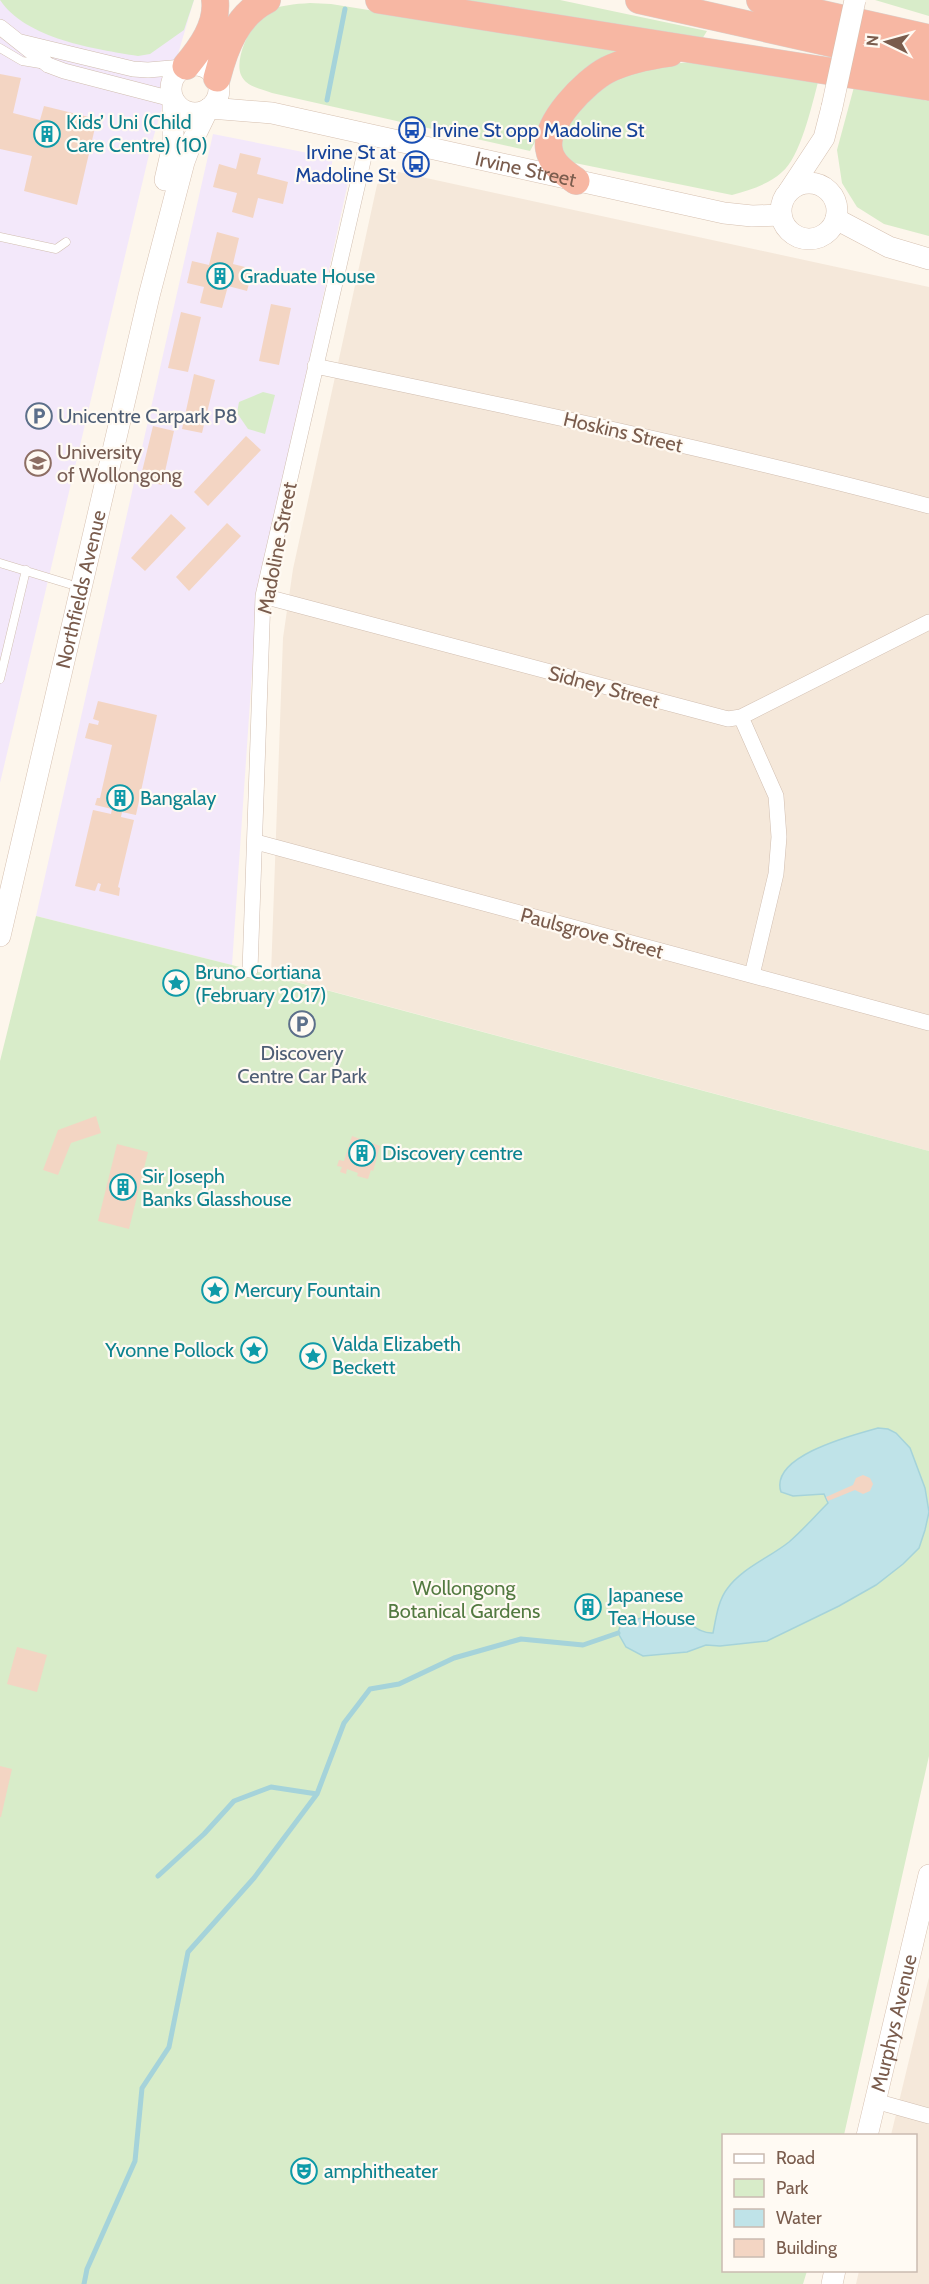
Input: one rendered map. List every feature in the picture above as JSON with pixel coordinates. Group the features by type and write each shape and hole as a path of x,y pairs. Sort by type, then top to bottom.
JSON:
{"highway":[{"path":"185,67 209,33 215,0"},
{"path":"218,81 229,42 236,29 254,7 267,0"},
{"path":"379,0 929,87"},
{"path":"639,0 929,65"},
{"path":"759,0 929,38"},
{"path":"576,181 552,158 549,140 558,119 577,95 598,76 620,64 658,55 698,50"}],"main road":[{"path":"827,129 817,150 788,192 781,207 781,215 789,230 803,238 812,239 827,233 836,219 838,210 825,163 827,129 855,0"},
{"path":"195,64 204,66 212,71 218,81 218,95 209,108 200,112 187,112 173,99 170,90 172,81 185,67 195,64"},
{"name":"Irvine Street","path":"218,81 272,113"},
{"name":"Northfields Avenue","path":"0,868 171,157 173,99"},
{"name":"Irvine Street","path":"209,108 272,113 724,213 752,216 781,215"},
{"name":"Northfields Avenue","path":"0,936 149,296 184,162 209,108"},
{"path":"788,192 802,183 810,182 826,188 832,194"},
{"path":"836,219 889,247 929,260"},
{"name":"Murphys Avenue","path":"867,2134 929,1875"}],"street":[{"path":"0,27 48,65 173,99"},
{"path":"18,41 133,69 185,67"},
{"name":"Madoline Street","path":"250,970 263,596 369,135"},
{"name":"Hoskins Street","path":"315,366 635,433 929,506"},
{"name":"Sidney Street","path":"263,596 728,720 741,717 929,622"},
{"path":"741,717 777,796 779,837 776,874 752,975"},
{"name":"Paulsgrove Street","path":"256,842 929,1023"},
{"path":"875,2101 929,2116"}],"lane":[{"path":"0,48 22,61 48,65"},
{"path":"0,237 56,249 66,242"},
{"path":"0,563 69,584"},
{"path":"0,679 26,570"}],"shaded area":[{"name":"University of Wollongong","path":"0,0 194,0 152,142 0,783"},
{"path":"213,134 333,158 330,174 349,178 257,600 232,965 36,916"},
{"path":"394,171 929,287 929,1151 271,975 283,638 293,569 377,185 383,175"},
{"path":"929,1977 929,2284 856,2284 859,2272 917,2272 917,2134 891,2134"}],"green space":[{"path":"0,0 194,0 184,30 150,54 138,56 102,50 44,33 26,24"},
{"path":"431,0 560,0 707,31 699,44"},
{"path":"875,0 929,0 929,16"},
{"path":"310,3 331,4 618,50 594,68 552,111 530,151 272,93 255,87 243,79 239,68 242,51 249,33 260,18 275,8"},
{"path":"694,62 818,82 800,143 788,165 777,177 732,195 565,161 556,130 572,109 621,72"},
{"path":"854,87 929,101 929,236 884,224 857,207 842,183 837,150"},
{"path":"263,392 275,395 265,434 248,429 237,413 239,402"},
{"name":"Wollongong Botanical Gardens","path":"36,916 232,965 929,1151 929,1756 844,2134 722,2134 722,2272 807,2272 803,2284 0,2284 0,1061"}],"water":[{"path":"878,1428 896,1433 910,1448 925,1488 929,1512 925,1530 919,1548 903,1564 876,1585 839,1606 767,1641 720,1646 706,1645 687,1652 643,1656 626,1647 618,1633 621,1623 648,1617 674,1616 702,1631 713,1633 721,1599 733,1582 748,1569 789,1542 828,1503 824,1494 793,1496 781,1492 781,1479 788,1468 816,1449"}],"building":[{"name":"Kids’ Uni (Child Care Centre) (10)","path":"0,74 21,78 13,113 40,120 44,106 97,119 77,205 24,191 32,156 0,149"},
{"name":"Graduate House","path":"240,153 261,158 257,174 288,182 283,204 258,198 253,218 232,212 237,193 213,187 219,164 236,169"},
{"name":"Graduate House","path":"217,232 239,238 233,264 253,269 247,291 228,286 222,308 200,303 204,287 187,283 192,261 209,265"},
{"name":"Graduate House","path":"271,304 291,308 279,365 259,361"},
{"name":"Graduate House","path":"181,312 201,317 188,372 168,368"},
{"path":"194,374 215,380 202,433 182,429"},
{"path":"153,426 174,431 162,485 140,480"},
{"path":"246,436 261,450 208,506 194,492"},
{"path":"171,514 186,528 145,571 131,558"},
{"path":"227,523 241,536 189,591 176,577"},
{"name":"Bangalay","path":"98,701 157,715 136,815 122,812 121,817 134,820 118,887 120,888 119,896 99,891 101,884 98,883 95,891 75,886 93,810 111,814 112,809 95,805 97,798 100,798 112,745 85,738 89,723 98,725 99,721 93,719"},
{"path":"96,1116 101,1133 71,1143 58,1175 43,1170 58,1130"},
{"name":"Discovery centre","path":"352,1136 380,1146 373,1171 371,1170 368,1179 357,1176 358,1173 347,1169 346,1174 340,1172 342,1167 337,1166 339,1160 344,1161"},
{"name":"Sir Joseph Banks Glasshouse","path":"117,1144 148,1152 129,1229 98,1221"},
{"path":"863,1475 870,1478 873,1484 870,1491 863,1494 855,1490 828,1501 826,1497 853,1485 856,1478"},
{"name":"Japanese Tea House","path":"586,1598 596,1604 589,1616 579,1609"},
{"path":"17,1647 47,1655 37,1692 7,1684"},
{"path":"0,1766 12,1769 1,1817 0,1817"}],"waterway":[{"path":"327,100 345,9"},
{"path":"84,2284 87,2269 135,2161 142,2088 169,2047 188,1952 254,1878 317,1794 344,1723 370,1689 399,1684 454,1658 521,1639 583,1645 618,1633"},
{"path":"158,1876 204,1834 234,1801 271,1787 317,1794"}],"place":[{"name":"Irvine St opp Madoline St","path":"412,130"},
{"name":"Kids’ Uni (Child Care Centre) (10)","path":"47,134"},
{"name":"Irvine St at Madoline St","path":"416,164"},
{"name":"Graduate House","path":"220,276"},
{"name":"Unicentre Carpark P8","path":"39,416"},
{"name":"University of Wollongong","path":"38,463"},
{"name":"Bangalay","path":"120,798"},
{"name":"Bruno Cortiana (February 2017)","path":"176,983"},
{"name":"Discovery Centre Car Park","path":"302,1024"},
{"name":"Discovery centre","path":"362,1153"},
{"name":"Sir Joseph Banks Glasshouse","path":"123,1187"},
{"name":"Mercury Fountain","path":"215,1290"},
{"name":"Yvonne Pollock","path":"254,1350"},
{"name":"Valda Elizabeth Beckett","path":"313,1356"},
{"name":"Japanese Tea House","path":"588,1607"},
{"name":"amphitheater","path":"304,2171"}]}
